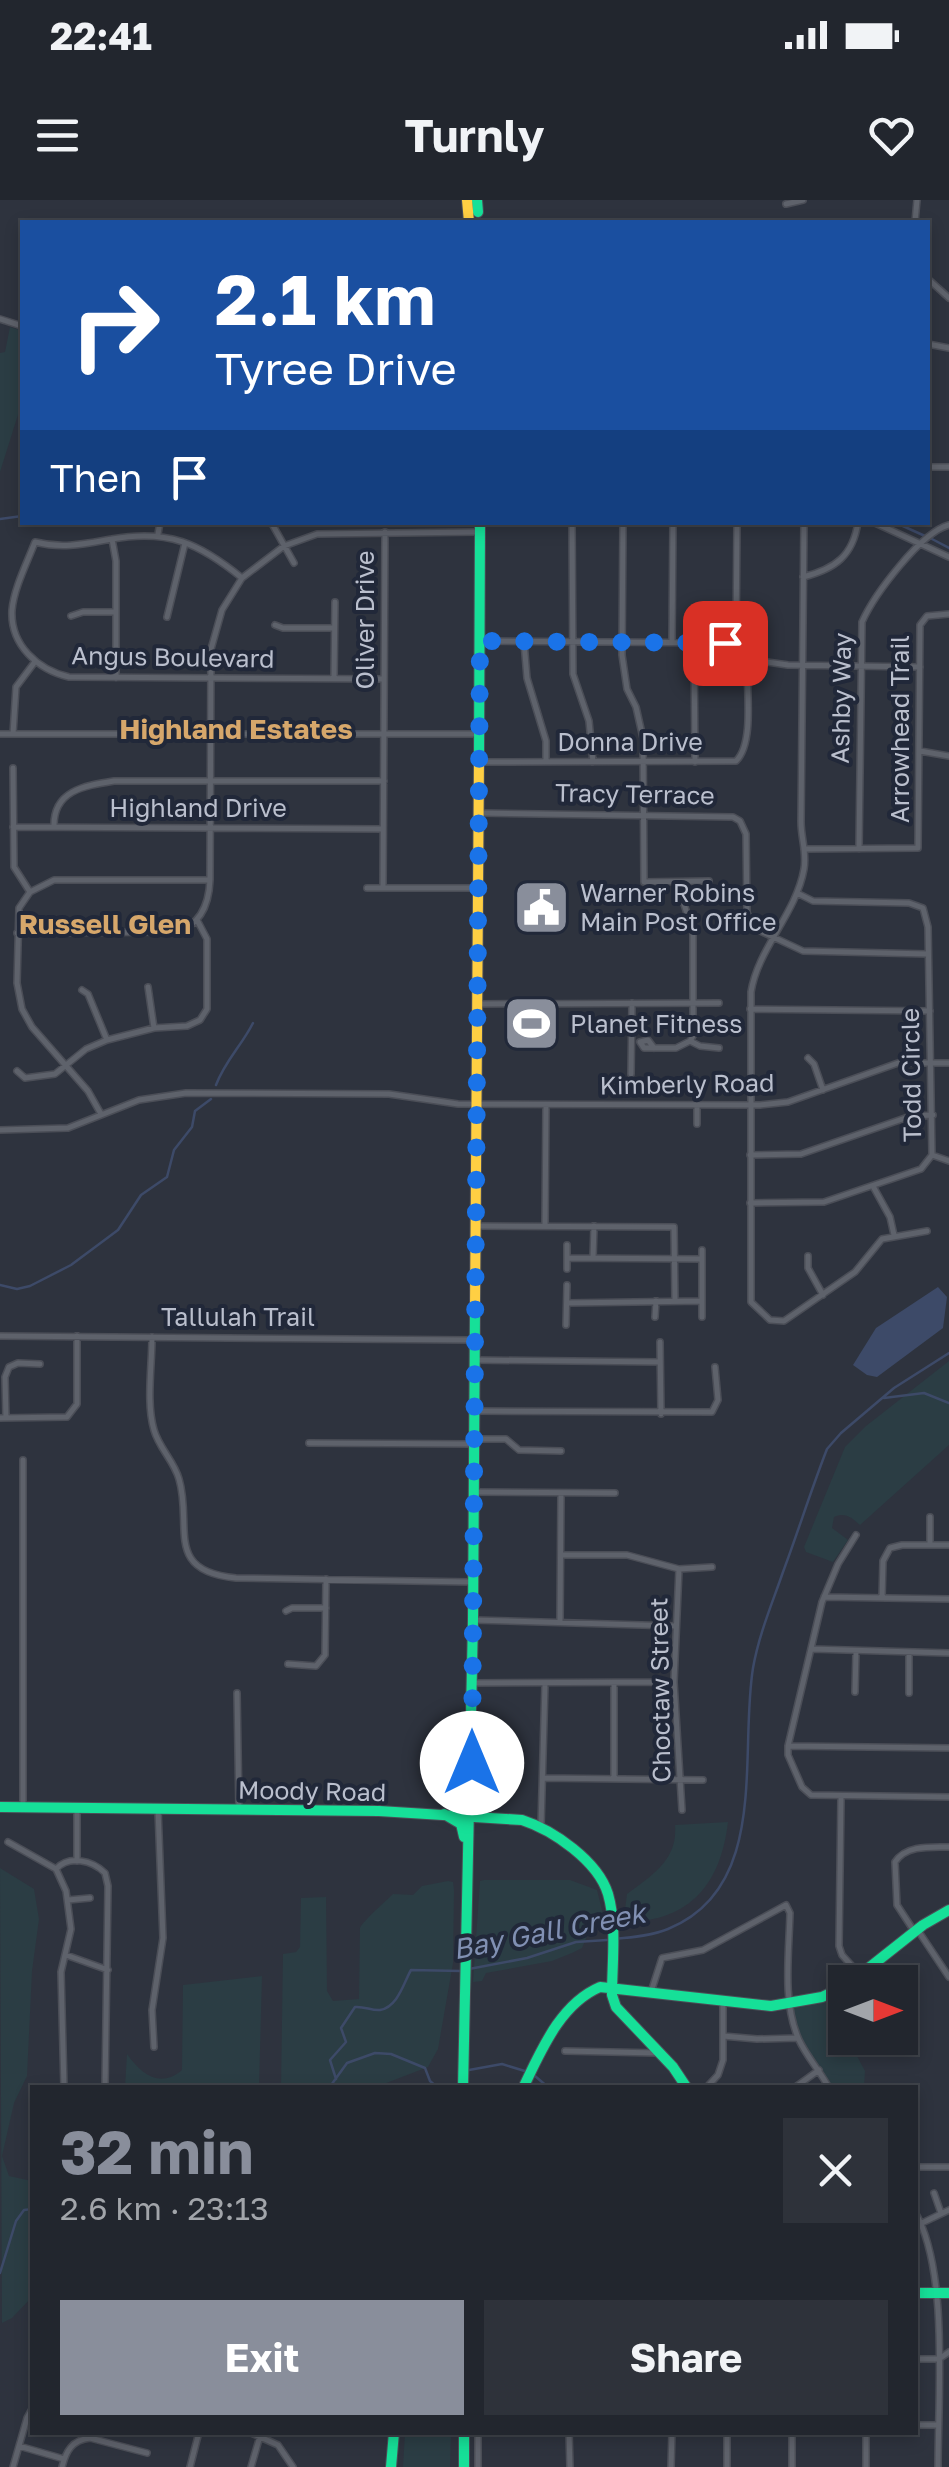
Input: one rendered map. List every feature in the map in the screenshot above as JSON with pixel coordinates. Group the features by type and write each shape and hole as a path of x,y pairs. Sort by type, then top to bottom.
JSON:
{"main road":[{"path":"463,2085 475,1442 480,527"},
{"name":"Moody Road","path":"0,1807 470,1814 512,1818 541,1826 574,1848 607,1889 613,1923 612,1988"},
{"path":"444,1814 464,1827 469,1875"},
{"path":"874,1965 916,1930 949,1910"},
{"path":"612,1964 616,1980 628,1989"},
{"path":"612,1988 619,2012 686,2085"},
{"path":"526,2085 566,2014 595,1989 790,2006 828,1996"},
{"path":"918,2293 944,2293"},
{"path":"392,2467 394,2435"},
{"path":"464,2435 464,2467"}],"street":[{"path":"786,204 803,200"},
{"path":"930,282 949,298"},
{"path":"158,534 160,525"},
{"path":"273,525 294,563"},
{"path":"345,525 345,531"},
{"path":"425,525 425,532"},
{"path":"572,525 573,674 589,722 593,762"},
{"path":"623,525 622,643 627,689 640,722 644,882 709,882"},
{"path":"672,642 673,525"},
{"path":"737,525 736,643 747,660 803,666 920,666"},
{"path":"804,525 804,870 797,893 752,985 750,1009 750,1282 755,1309 770,1320 784,1321 855,1272 878,1242 894,1235 926,1231"},
{"path":"804,577 826,571 841,561 851,549 857,525"},
{"path":"879,525 949,557"},
{"name":"Ashby Way","path":"859,848 864,618 921,542 935,529 949,525"},
{"path":"16,932 164,933 182,931 197,920 208,901 210,880 211,649 218,622 242,578 284,546 317,534 480,527"},
{"name":"Oliver Drive","path":"384,888 385,532"},
{"path":"116,678 116,561 112,539 158,534 201,548 242,578"},
{"name":"Angus Boulevard","path":"112,539 70,547 35,542 12,611 17,636 34,662 68,677 384,679"},
{"path":"167,617 186,543"},
{"path":"334,602 334,678"},
{"path":"71,616 116,612"},
{"name":"Arrowhead Trail","path":"805,848 918,848 921,620 949,614"},
{"path":"274,625 334,628"},
{"path":"480,641 736,643"},
{"path":"524,642 527,678 546,741 546,762"},
{"path":"694,643 694,762"},
{"name":"Donna Drive","path":"478,762 728,764 743,754 747,739 747,660"},
{"path":"14,734 16,687 34,662"},
{"path":"0,734 478,734"},
{"path":"920,751 949,756"},
{"path":"13,768 14,867 20,882 30,892"},
{"path":"54,827 57,802 87,787 114,781 384,781"},
{"name":"Tracy Terrace","path":"478,813 724,814 740,821 746,834 748,918 756,929 775,937"},
{"name":"Highland Drive","path":"13,827 384,829"},
{"path":"102,1115 88,1091 22,1010 17,983 18,913 30,892 54,880 210,880"},
{"path":"632,1043 640,1044 645,1039 654,1048 684,1047 690,1042 693,932 683,902 683,882"},
{"path":"368,888 478,888"},
{"name":"Todd Circle","path":"750,1203 824,1202 926,1167 932,1155 926,916 917,905 813,901 797,893"},
{"path":"17,1071 25,1078 46,1078 86,1049 106,1040 154,1028 188,1026 206,1013 208,940 197,920"},
{"path":"775,937 803,952 928,954"},
{"path":"148,987 154,1028"},
{"path":"82,990 88,994 106,1040"},
{"path":"632,1003 632,1074"},
{"path":"478,1004 719,1003"},
{"path":"750,1009 930,1011"},
{"path":"690,1042 719,1048"},
{"path":"808,1058 823,1090"},
{"name":"Kimberly Road","path":"0,1130 68,1128 139,1100 186,1093 389,1094 478,1104 778,1104 898,1064 949,1063"},
{"path":"546,1105 546,1226"},
{"path":"697,1105 697,1124"},
{"path":"750,1155 801,1154 912,1116 933,1115"},
{"path":"932,1155 949,1161"},
{"path":"874,1188 890,1217 894,1235"},
{"path":"476,1226 674,1226 674,1300"},
{"path":"594,1226 594,1258"},
{"path":"567,1245 567,1270"},
{"path":"702,1250 702,1317"},
{"path":"808,1256 808,1268 823,1295"},
{"path":"567,1258 702,1259"},
{"path":"566,1285 566,1324"},
{"path":"656,1301 656,1317"},
{"path":"567,1304 702,1301"},
{"name":"Tallulah Trail","path":"0,1336 475,1340"},
{"path":"40,1364 9,1368 3,1418 60,1418 72,1412 77,1404 77,1336"},
{"path":"152,1337 154,1432 181,1482 184,1544 194,1563 221,1576 473,1582"},
{"path":"660,1342 661,1414"},
{"path":"475,1360 660,1362"},
{"path":"475,1411 712,1412 718,1400 715,1367"},
{"path":"309,1442 506,1439 519,1450 561,1451"},
{"path":"22,1460 23,1808"},
{"path":"474,1492 615,1493"},
{"path":"560,1622 561,1494"},
{"path":"930,1517 930,1544"},
{"path":"856,1535 824,1597 788,1755 802,1787 811,1794 949,1797"},
{"path":"882,1598 882,1568 887,1552 894,1546 949,1545"},
{"path":"561,1555 627,1555 679,1569 712,1567"},
{"name":"Choctaw Street","path":"679,1569 674,1682 682,1810"},
{"path":"288,1664 311,1667 322,1662 326,1648 326,1579"},
{"path":"824,1597 949,1600"},
{"path":"286,1611 326,1608"},
{"path":"473,1620 676,1626"},
{"path":"811,1648 949,1653"},
{"path":"855,1692 856,1652"},
{"path":"909,1693 910,1653"},
{"path":"472,1682 674,1682"},
{"path":"541,1826 544,1684"},
{"path":"614,1684 614,1779"},
{"path":"238,1692 238,1810"},
{"path":"788,1746 949,1748"},
{"path":"543,1778 704,1780"},
{"path":"841,1797 839,1946 846,1965"},
{"path":"77,1809 77,1861"},
{"path":"154,2047 152,2010 163,1938 158,1810"},
{"path":"8,1842 56,1869 68,1900 71,1929 61,1972 64,2085"},
{"path":"949,1847 911,1850 895,1862 898,1905 949,1977"},
{"path":"56,1869 60,1864 77,1861 97,1866 105,1873 108,1886 105,2085"},
{"path":"68,1900 90,1898"},
{"path":"652,1992 662,1958 703,1950 786,1904 790,1913 790,2006 798,2038 827,2085"},
{"path":"66,1955 108,1970"},
{"path":"708,2085 720,2069 723,2003"},
{"path":"723,2036 798,2038"},
{"path":"565,2050 660,2054"},
{"path":"798,2085 819,2070"},
{"path":"918,2167 949,2167"},
{"path":"934,2193 940,2213"},
{"path":"922,2223 949,2210"},
{"path":"918,2217 944,2293 938,2359 938,2467"},
{"path":"918,2359 938,2359 949,2352"},
{"path":"13,2467 30,2415"},
{"path":"918,2425 938,2425"},
{"path":"190,2467 198,2435"},
{"path":"478,2435 478,2467"},
{"path":"569,2435 570,2467"},
{"path":"672,2435 672,2467"},
{"path":"726,2467 727,2435"},
{"path":"792,2435 792,2467"},
{"path":"866,2435 866,2467"},
{"path":"251,2467 260,2436 278,2444 293,2467"},
{"path":"19,2446 63,2463 74,2443 90,2438 146,2453"}],"shaded area":[{"path":"10,327 20,330 20,408 0,472 0,353 5,352"},
{"path":"949,1361 949,1445 860,1525 848,1516 834,1517 832,1528 848,1540 833,1562 806,1552 804,1547 845,1447"},
{"path":"728,1822 718,1863 699,1895 668,1915 626,1922 627,1894 668,1857 675,1825"},
{"path":"0,1868 34,1889 39,1919 32,1971 27,2076 14,2103 2,2156 9,2176 30,2181 30,2299 2,2323"},
{"path":"570,1880 597,1890 605,1922 587,1936 582,1948 572,1953 552,1961 486,1973 482,1981 473,1982 480,1881"},
{"path":"448,1881 453,1882 454,1890 453,1963 438,2049 428,2067 381,2085 281,2085 283,1954 296,1952 300,1947 301,1898 326,1897 327,1991 333,2001 359,1999 360,1928 393,1894 413,1895 422,1886"},
{"path":"262,1976 259,2085 125,2085 127,2054 152,2077 166,2078 182,2070 183,1985"},
{"path":"826,1998 828,2055 856,2055 865,2071 864,2085 829,2085 799,2037 791,2007"},
{"path":"405,2435 451,2435 450,2467 403,2467"}],"water":[{"path":"938,1287 947,1297 943,1328 877,1377 853,1365 876,1328"}],"waterway":[{"path":"0,519 20,516"},
{"path":"901,525 925,536"},
{"path":"932,539 949,548"},
{"path":"216,1085 253,1023"},
{"path":"0,1285 17,1289 30,1286 71,1265 118,1230 141,1195 167,1177 174,1150 192,1127 195,1111 211,1099"},
{"name":"Bay Gall Creek","path":"615,1939 668,1929 700,1910 722,1883 736,1851 744,1815 756,1655 827,1449 894,1388 949,1353"},
{"path":"884,1398 924,1393 949,1403"},
{"name":"Bay Gall Creek","path":"469,1969 527,1958 576,1942 607,1940"},
{"name":"Bay Gall Creek","path":"336,2079 330,2060 346,2042 341,2028 355,2007 386,2008 396,1999 411,1970 461,1971"},
{"path":"331,2085 347,2063 375,2053 391,2054 425,2068 435,2085"},
{"path":"469,2070 502,2064 528,2072"},
{"path":"535,2076 546,2085"},
{"name":"Bay Gall Creek","path":"0,2273 16,2221 24,2210 30,2209"}],"traffic: fast":[{"path":"477,200 478,212"},
{"path":"479,756 480,525"},
{"path":"463,2085 475,1308"},
{"path":"0,1807 379,1811 522,1820 573,1848 603,1882 612,1918 612,1995 616,2007 685,2085"},
{"path":"444,1814 461,1824 464,1837"},
{"path":"872,1965 949,1910"},
{"path":"524,2085 563,2017 600,1987 771,2006 828,1994"},
{"path":"918,2293 949,2293"},
{"path":"391,2467 394,2435"},
{"path":"464,2435 464,2467"}],"traffic: slow":[{"path":"467,200 469,220"},
{"path":"475,1308 479,756"}],"place":[{"name":"Warner Robins Main Post Office","path":"541,907"},
{"name":"Planet Fitness","path":"531,1024"}],"district":[{"name":"Highland Estates","path":"236,729"},
{"name":"Russell Glen","path":"105,924"}],"route":[{"path":"472,1763 480,641 725,643"}]}
